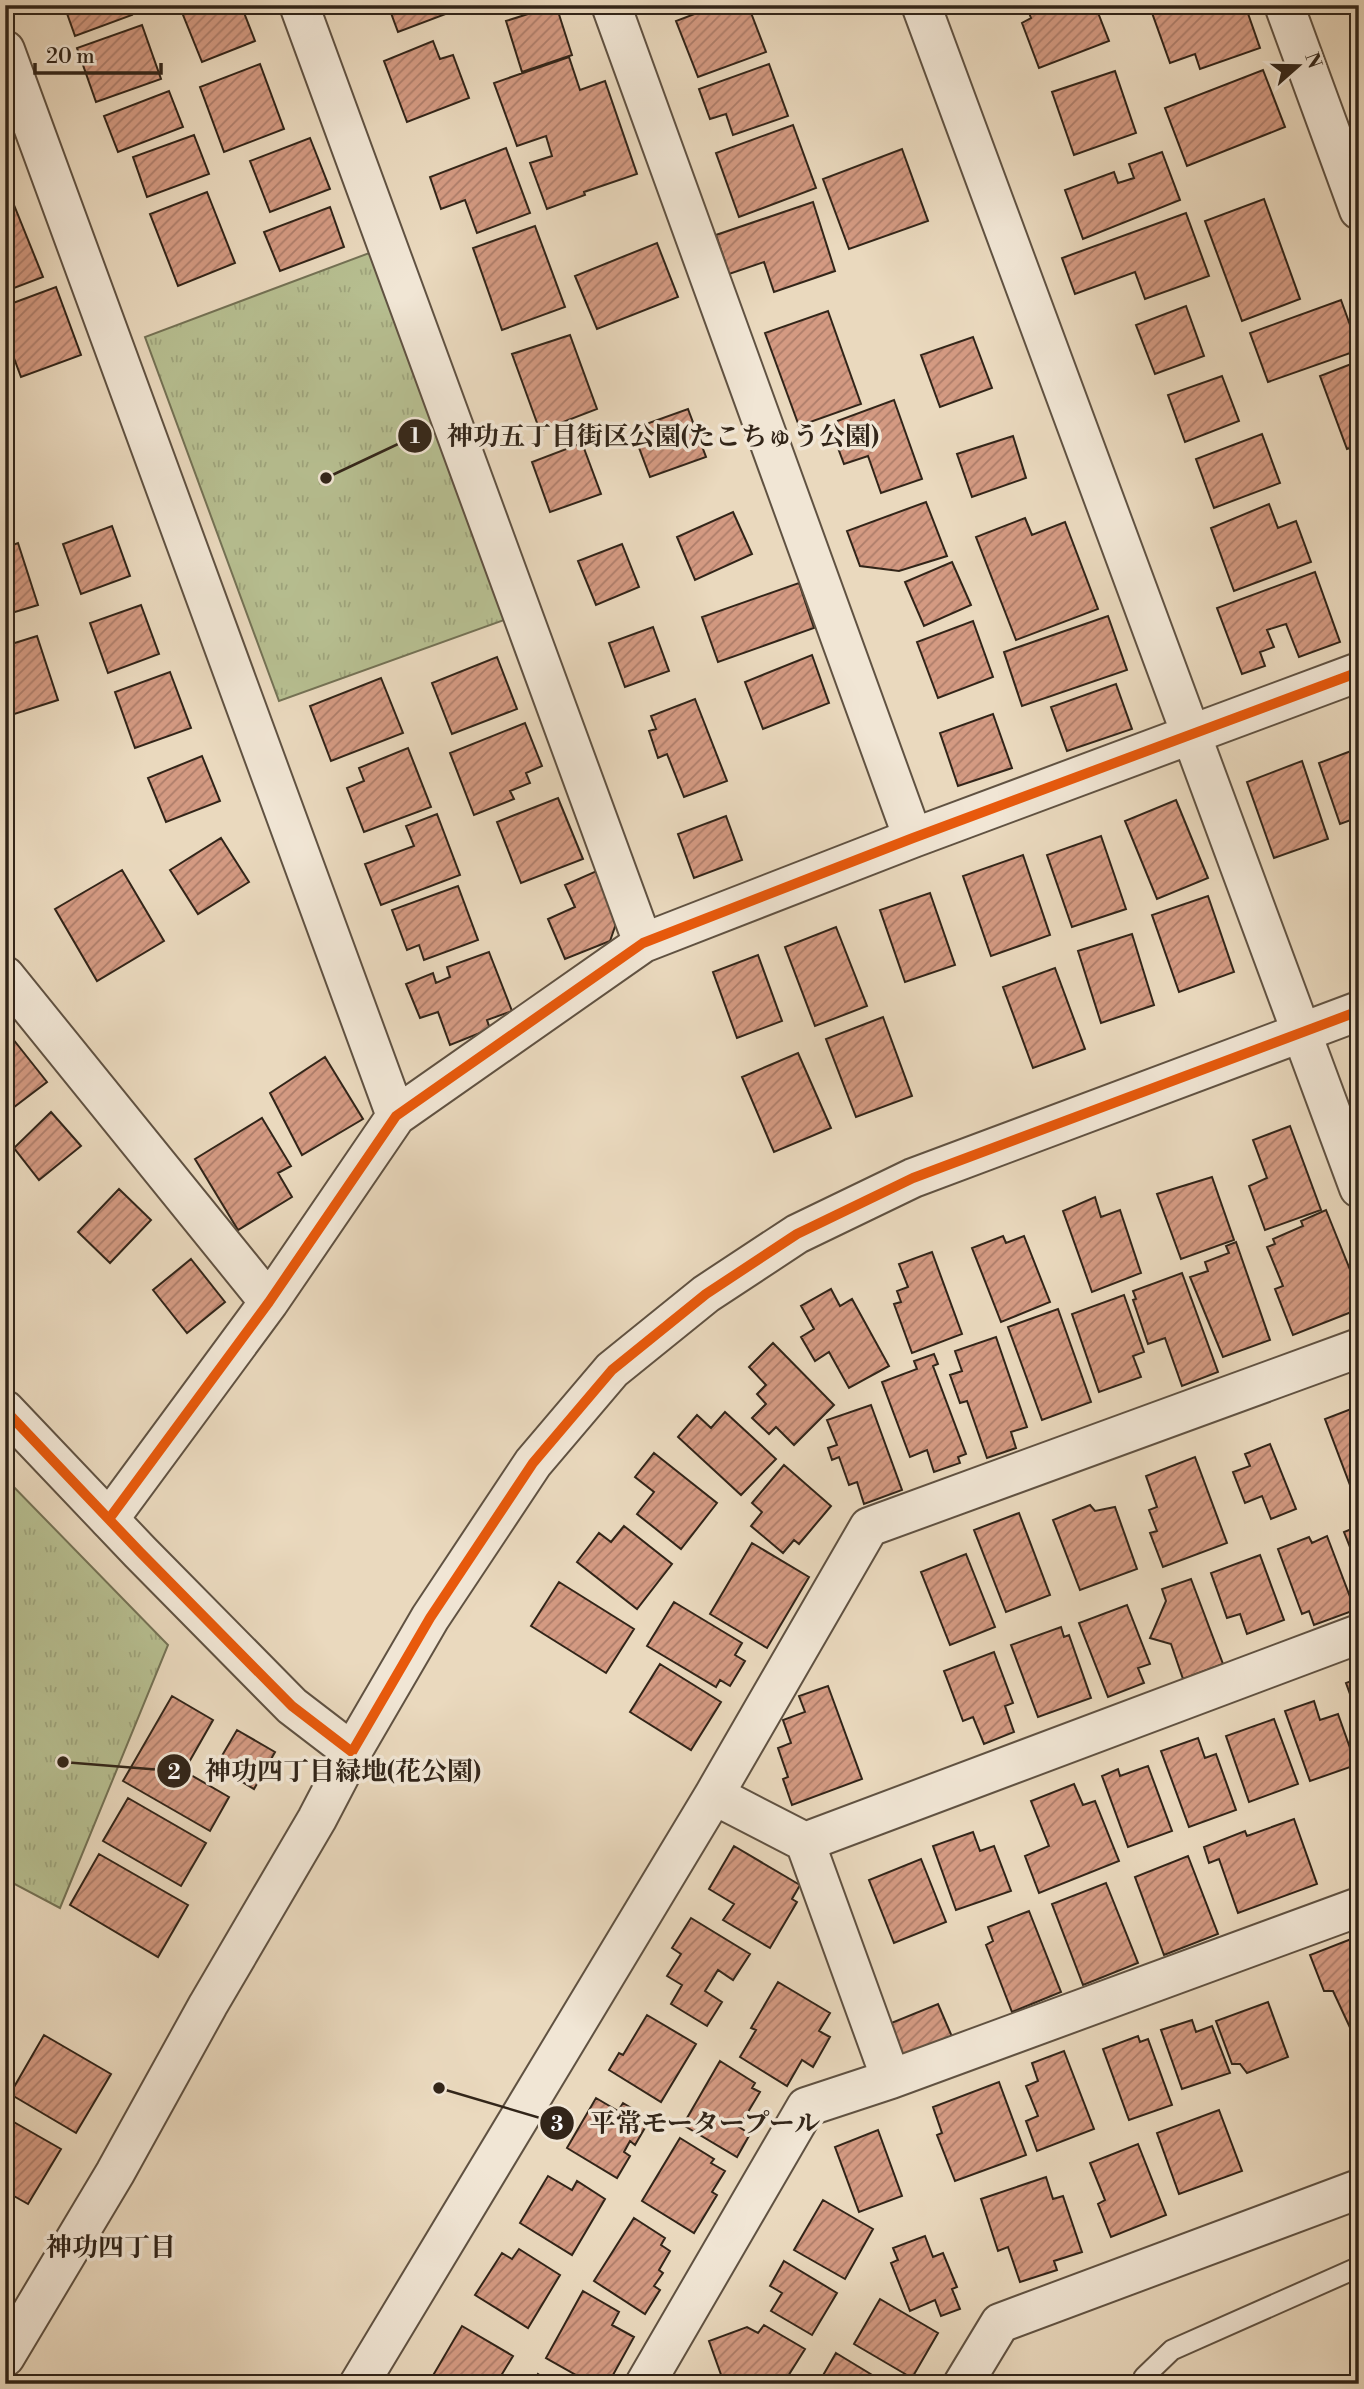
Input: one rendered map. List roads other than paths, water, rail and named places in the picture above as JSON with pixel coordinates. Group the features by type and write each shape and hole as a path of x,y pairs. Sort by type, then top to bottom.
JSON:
{"street":[{"path":"299,5 643,943"},
{"path":"611,5 913,838"},
{"path":"921,5 1359,1188"},
{"path":"1284,5 1359,210"},
{"path":"5,50 396,1116"},
{"path":"109,1519 269,1302 396,1116 643,943 913,838 1359,672"},
{"path":"5,976 269,1302"},
{"path":"5,2357 115,2173 430,1618 533,1463 612,1370 706,1294 797,1234 913,1178 1359,1011"},
{"path":"359,2384 714,1795 869,1527 1359,1348"},
{"path":"5,1410 292,1706 352,1752"},
{"path":"805,1842 1359,1634"},
{"path":"714,1795 805,1842 891,2078"},
{"path":"645,2384 806,2107 1359,1907"},
{"path":"963,2384 1000,2323 1359,2189"}],"lane":[{"path":"1143,2384 1144,2377 1172,2350 1359,2267"}],"place":[{"name":"神功五丁目街区公園(たこちゅう公園)","path":"326,478"},
{"name":"神功四丁目緑地(花公園)","path":"63,1762"},
{"name":"平常モータープール","path":"439,2088"}],"district":[{"name":"神功四丁目","path":"111,2247"}]}
